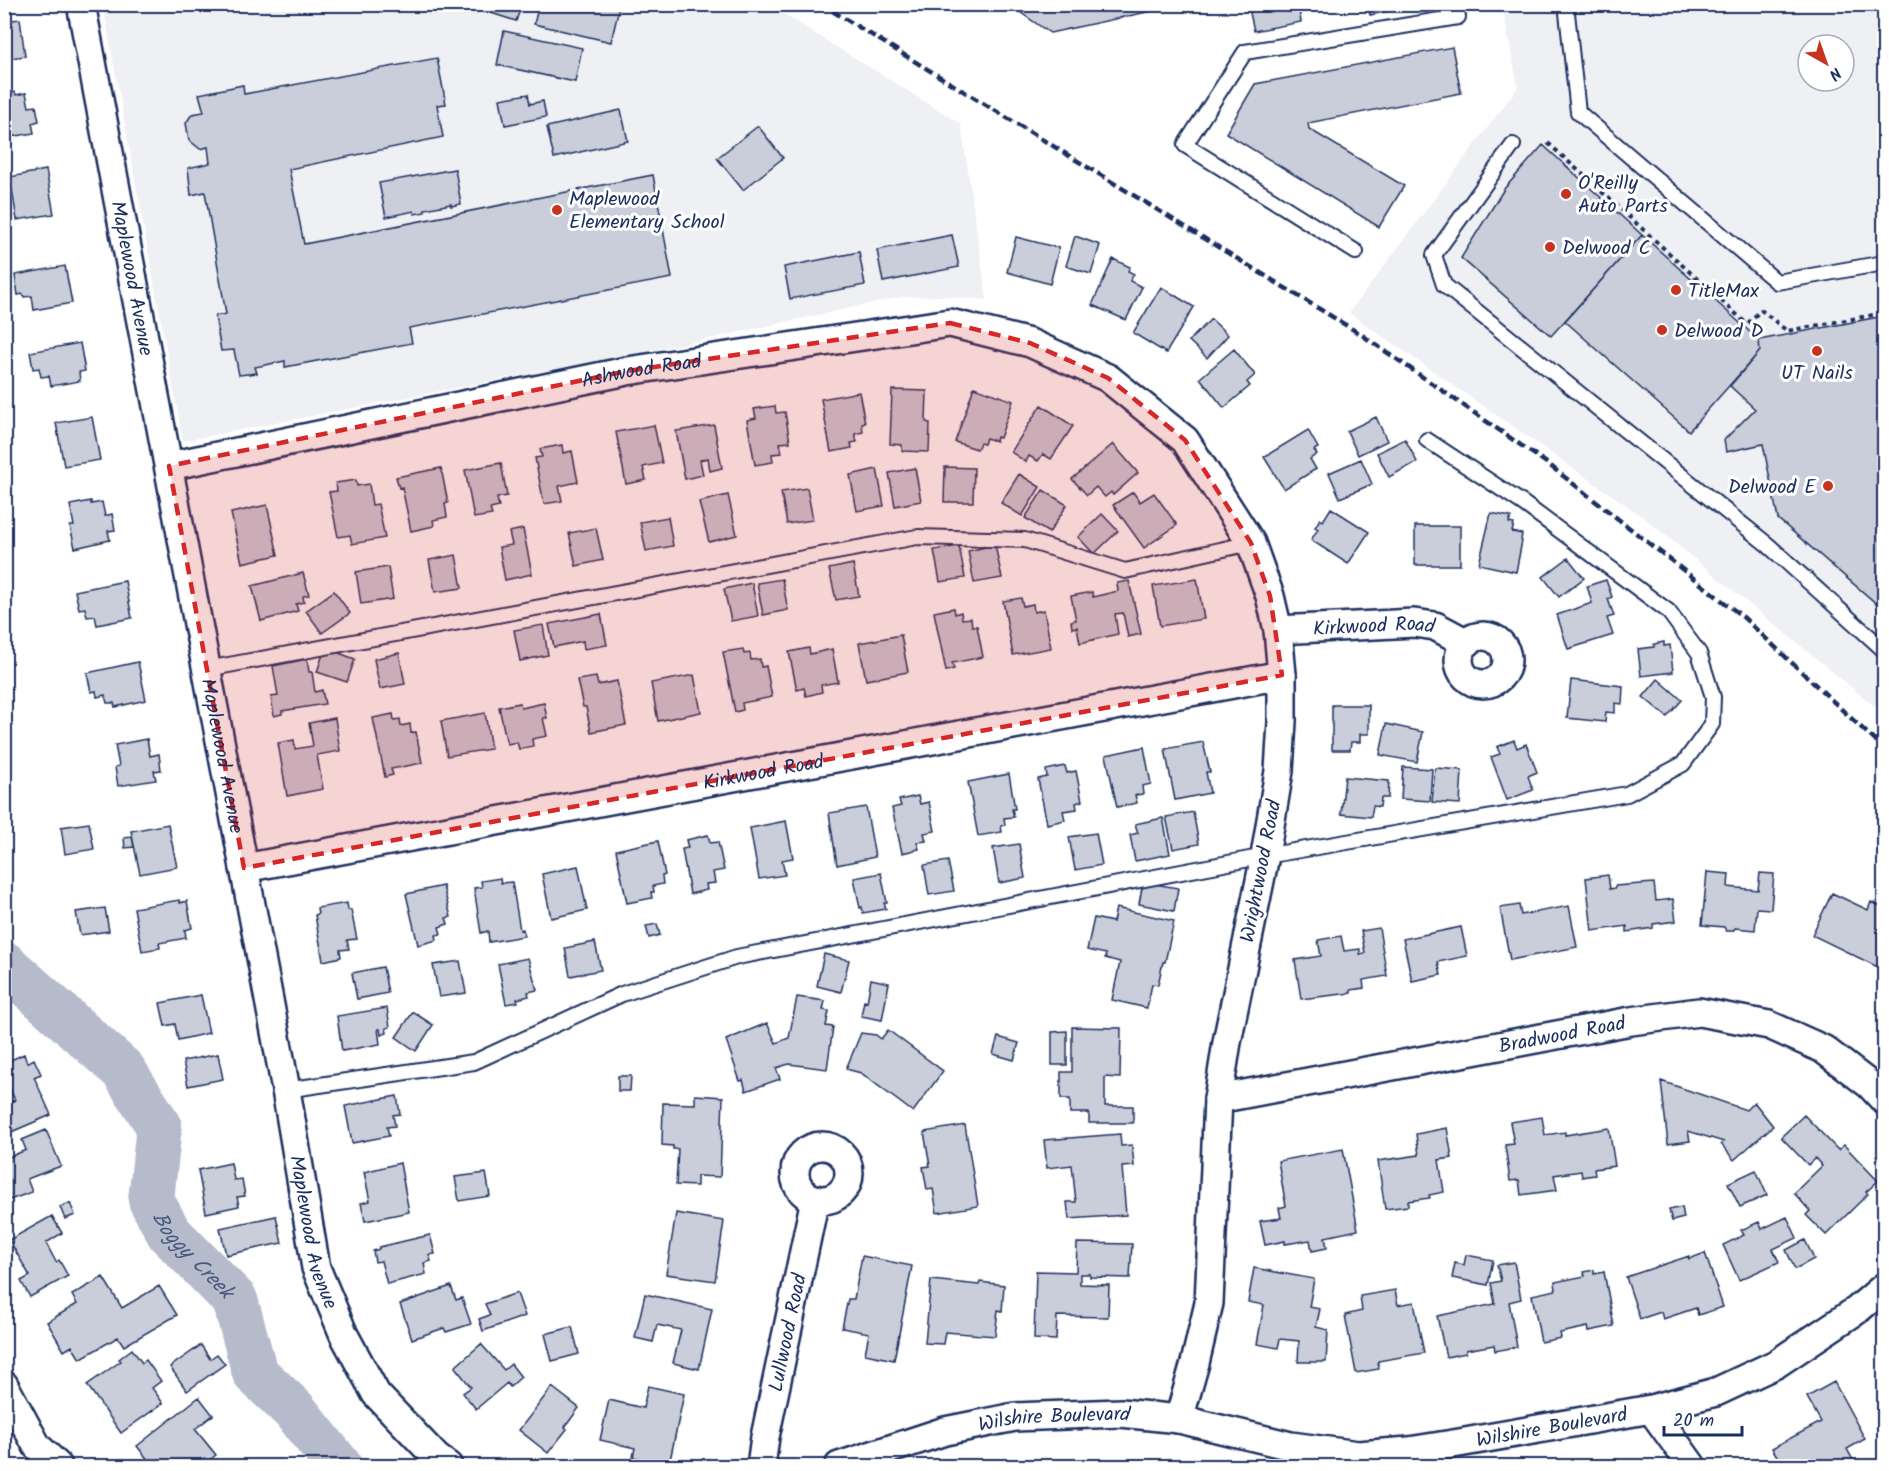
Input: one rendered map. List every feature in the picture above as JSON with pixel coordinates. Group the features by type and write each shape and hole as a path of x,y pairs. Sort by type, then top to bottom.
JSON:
{"street":[{"name":"Maplewood Avenue","path":"81,4 286,1090 316,1268 344,1335 376,1394 448,1467"},
{"name":"Ashwood Road","path":"169,466 627,371 950,323 1030,343 1108,378"},
{"name":"Wrightwood Road","path":"1108,378 1185,440 1251,543 1270,596 1278,630 1282,675 1279,771 1218,1099 1209,1303 1179,1419"},
{"name":"Kirkwood Road","path":"1278,630 1414,623 1435,626 1467,643"},
{"name":"Kirkwood Road","path":"244,868 1282,675"},
{"name":"Bradwood Road","path":"1218,1099 1630,1021 1699,1012 1769,1024 1823,1049 1870,1084 1884,1100"},
{"name":"Lullwood Road","path":"761,1467 765,1437 815,1199"},
{"name":"Wilshire Boulevard","path":"839,1467 945,1431 1015,1417 1121,1413 1179,1419 1291,1446 1358,1455 1409,1451 1651,1409 1716,1392 1776,1364 1857,1310 1884,1287"},
{"path":"4,1385 37,1446 58,1467"},
{"path":"1651,1409 1692,1467"}],"lane":[{"path":"1356,252 1185,145 1245,52 1458,17 1456,4"},
{"path":"1566,4 1578,112 1777,282 1884,263"},
{"path":"1513,145 1434,255 1444,285 1768,545 1884,650"},
{"path":"286,1090 474,1062 622,994 737,957 1265,856 1627,794 1683,764 1712,724 1713,697 1699,653 1668,611 1524,504 1427,440"},
{"path":"207,669 917,537 1025,540 1125,571 1251,543"}],"path":[{"path":"1548,143 1747,324 1761,310 1787,331 1884,313"}],"highlighted area":[{"path":"950,323 1030,343 1108,378 1185,440 1251,543 1270,596 1282,675 244,868 169,466 627,371"}],"shaded area":[{"name":"Maplewood Elementary School","path":"103,5 769,5 961,124 987,300 942,296 901,297 699,341 183,441"},
{"path":"1502,5 1884,5 1884,714 1642,516 1349,313 1518,87"}],"building":[{"path":"463,4 522,4 516,21"},
{"path":"539,4 602,4 619,8 611,42 534,24"},
{"path":"1008,4 1184,4 1050,33"},
{"path":"1248,4 1298,4 1301,22 1254,31"},
{"path":"1368,4 1416,4 1416,5 1370,15"},
{"path":"20,19 25,56 4,59 4,21"},
{"path":"504,31 582,48 575,82 497,65"},
{"path":"1452,47 1461,93 1308,123 1309,129 1404,186 1379,227 1226,133 1255,84"},
{"path":"437,58 446,104 437,105 443,137 289,169 304,244 653,175 672,278 409,328 412,343 285,367 285,361 255,367 257,373 239,375 234,350 221,351 215,316 226,314 205,192 191,195 188,168 210,163 208,147 200,149 189,140 186,123 192,114 204,112 199,94 243,85 244,94"},
{"path":"15,92 16,95 26,93 29,107 36,106 39,121 32,123 34,133 4,138 4,94"},
{"path":"528,94 530,104 543,101 546,117 505,125 500,99"},
{"path":"621,110 628,141 554,158 547,127"},
{"path":"758,126 783,158 743,190 717,158"},
{"name":"Delwood C","path":"1543,145 1642,235 1551,336 1461,258 1504,189"},
{"path":"455,169 461,204 425,209 425,212 415,214 414,211 386,217 379,183"},
{"path":"46,170 54,214 17,220 10,177"},
{"path":"952,235 959,267 883,282 877,250"},
{"name":"Delwood D","path":"1642,235 1759,340 1760,351 1689,431 1565,321"},
{"path":"1075,236 1100,245 1091,274 1066,266"},
{"path":"1016,237 1059,248 1050,284 1007,272"},
{"path":"859,252 865,285 790,299 784,267"},
{"path":"1113,259 1130,267 1128,271 1134,274 1130,281 1142,287 1126,320 1092,305"},
{"path":"65,266 72,303 34,310 32,296 18,295 15,275"},
{"path":"1161,287 1194,307 1166,353 1133,333"},
{"name":"Delwood E","path":"1884,316 1884,610 1778,519 1763,444 1726,452 1724,440 1755,409 1730,386 1760,351 1759,340"},
{"path":"1211,319 1228,335 1207,358 1189,341"},
{"path":"80,343 85,371 79,372 80,381 51,386 49,376 41,377 39,368 33,369 30,352"},
{"path":"1234,349 1255,375 1247,382 1250,386 1224,408 1200,378"},
{"path":"974,387 1013,401 1000,438 997,437 996,441 986,438 984,444 980,443 977,449 955,442"},
{"path":"892,390 927,391 926,422 930,423 929,452 902,451 902,445 890,444"},
{"path":"859,392 865,423 862,424 863,432 855,434 857,442 851,443 852,448 831,452 821,399"},
{"path":"1041,405 1073,426 1051,459 1043,454 1038,461 1029,456 1026,462 1011,452"},
{"path":"775,406 776,413 785,412 790,442 780,443 782,453 772,454 773,462 755,465 747,420 756,418 754,409"},
{"path":"92,417 100,460 64,466 56,423"},
{"path":"1376,417 1387,441 1358,455 1347,431"},
{"path":"654,425 662,463 643,467 646,480 626,484 616,432"},
{"path":"714,425 722,468 710,471 708,458 700,460 703,475 685,479 676,431"},
{"path":"1308,430 1318,448 1314,450 1317,454 1310,459 1316,469 1284,489 1264,457"},
{"path":"1405,439 1417,462 1389,477 1377,453"},
{"path":"1113,444 1138,473 1113,495 1111,492 1105,497 1096,487 1087,495 1072,479"},
{"path":"562,445 563,453 572,451 578,482 559,486 562,501 544,504 535,458 542,457 540,449"},
{"path":"1361,459 1372,484 1340,498 1329,473"},
{"path":"501,463 507,496 497,498 499,507 490,509 492,515 474,518 465,470"},
{"path":"945,467 974,468 973,502 944,502"},
{"path":"441,468 448,503 445,504 447,517 433,520 434,526 411,531 402,487 399,488 396,477"},
{"path":"915,468 921,501 895,506 889,473"},
{"path":"877,469 884,506 857,511 850,475"},
{"path":"1019,474 1040,487 1022,516 1001,503"},
{"path":"356,480 357,486 369,484 372,505 378,504 385,538 352,544 350,535 338,537 329,492 337,491 336,483"},
{"path":"807,488 813,520 787,524 781,492"},
{"path":"1043,490 1067,505 1049,533 1025,518"},
{"path":"1133,492 1140,502 1154,493 1177,525 1144,548 1113,505"},
{"path":"728,495 737,535 709,542 699,502"},
{"path":"91,501 91,504 102,502 105,516 112,514 115,530 108,531 110,540 75,548 70,526 74,526 70,505"},
{"path":"267,505 278,555 242,563 231,513"},
{"path":"1331,508 1369,532 1348,564 1311,540 1318,529 1315,527 1320,519 1323,521"},
{"path":"1491,513 1511,517 1509,523 1514,524 1512,532 1522,534 1516,572 1479,564"},
{"path":"1102,514 1118,531 1094,554 1078,537"},
{"path":"668,517 673,546 646,551 640,522"},
{"path":"1415,526 1460,526 1460,565 1415,565"},
{"path":"596,528 603,560 576,566 569,533"},
{"path":"523,529 532,574 505,580 499,547 512,545 509,532"},
{"path":"995,545 1002,578 974,583 968,551"},
{"path":"959,546 965,578 940,582 934,550"},
{"path":"456,555 462,588 435,592 429,560"},
{"path":"1568,558 1584,578 1559,597 1543,577"},
{"path":"853,564 859,596 836,600 829,569"},
{"path":"388,567 393,599 361,604 356,572"},
{"path":"303,573 309,595 303,596 304,602 296,604 298,611 261,621 252,586"},
{"path":"782,579 788,610 763,615 757,583"},
{"path":"1197,579 1204,619 1160,626 1153,586"},
{"path":"1606,580 1612,597 1608,599 1614,616 1607,618 1613,635 1568,649 1557,615 1592,603 1587,586"},
{"path":"125,581 132,618 97,625 95,616 87,617 85,608 79,609 75,591"},
{"path":"1129,581 1141,634 1128,637 1123,613 1115,614 1118,634 1080,643 1077,627 1072,628 1071,621 1076,620 1071,596 1092,592 1093,597 1118,591 1117,583"},
{"path":"752,583 758,616 731,621 724,589"},
{"path":"334,591 350,613 322,633 306,611"},
{"path":"1021,598 1023,606 1033,604 1034,612 1044,610 1051,648 1013,655 1003,601"},
{"path":"954,608 955,614 961,612 962,619 971,618 972,626 977,626 983,657 952,663 954,669 946,671 934,612"},
{"path":"601,614 607,645 584,649 583,641 554,647 549,624"},
{"path":"543,625 548,655 520,661 514,630"},
{"path":"901,635 908,672 866,680 859,643"},
{"path":"1664,642 1664,646 1670,645 1673,672 1641,676 1638,649 1654,647 1654,644"},
{"path":"325,648 355,659 347,682 317,672"},
{"path":"809,648 810,654 832,649 838,682 821,685 822,692 806,696 804,688 797,690 789,652"},
{"path":"743,649 744,654 750,653 751,660 760,659 761,667 766,666 772,697 742,703 743,710 735,712 723,652"},
{"path":"399,653 405,684 380,689 374,659"},
{"path":"307,659 315,692 322,690 325,704 282,711 282,714 274,716 271,697 278,696 273,666"},
{"path":"138,662 146,700 115,707 114,703 107,703 105,695 97,697 96,691 91,692 87,673"},
{"path":"694,675 701,712 658,721 651,683"},
{"path":"596,677 598,685 617,681 626,725 591,732 577,680"},
{"path":"1658,679 1682,700 1667,717 1643,697"},
{"path":"1571,680 1623,686 1622,704 1615,703 1615,713 1606,712 1605,722 1567,718"},
{"path":"520,703 521,708 544,703 547,718 543,718 547,736 532,739 533,746 519,749 517,742 507,744 499,707"},
{"path":"1332,705 1369,705 1369,734 1360,734 1360,742 1351,742 1350,750 1332,750"},
{"path":"485,713 491,749 447,756 441,721"},
{"path":"393,714 394,720 400,719 401,726 410,724 411,733 416,732 422,763 391,769 393,775 385,777 373,718"},
{"path":"335,718 340,751 317,755 323,789 287,796 278,743 294,740 295,749 313,746 309,723"},
{"path":"1386,724 1423,732 1417,762 1380,755"},
{"path":"147,739 150,756 159,754 161,770 154,771 156,780 118,786 115,767 119,766 115,745"},
{"path":"1514,740 1517,748 1526,744 1537,772 1528,776 1533,790 1507,800 1491,757 1500,754 1497,747"},
{"path":"1203,742 1210,772 1206,772 1210,793 1175,800 1165,749"},
{"path":"1144,747 1151,784 1142,786 1143,794 1135,795 1137,803 1117,807 1106,755"},
{"path":"1065,766 1067,773 1076,771 1082,801 1076,803 1077,809 1063,811 1065,820 1047,824 1038,779 1047,777 1046,770"},
{"path":"1403,767 1432,769 1430,801 1401,799"},
{"path":"1435,768 1462,770 1460,804 1432,802"},
{"path":"1009,774 1015,809 1012,809 1014,817 1004,818 1005,825 1001,826 1002,832 978,836 968,782"},
{"path":"1345,777 1389,781 1388,798 1381,798 1380,807 1373,806 1371,817 1341,814"},
{"path":"918,796 920,804 929,802 935,831 924,833 926,841 917,842 919,849 902,853 892,808 901,806 899,800"},
{"path":"866,807 875,857 837,865 829,813"},
{"path":"1193,812 1199,844 1173,849 1166,817"},
{"path":"1163,818 1170,854 1135,861 1130,835 1138,833 1135,824"},
{"path":"786,821 793,858 782,860 785,875 759,879 750,828"},
{"path":"89,823 94,849 65,854 61,827"},
{"path":"168,824 177,867 140,874 131,831"},
{"path":"1096,833 1102,865 1075,870 1069,837"},
{"path":"708,835 710,843 718,842 724,870 713,872 715,883 706,884 707,890 690,894 682,849 688,848 686,840"},
{"path":"132,837 134,847 125,848 124,838"},
{"path":"658,841 665,875 662,876 663,884 653,886 652,898 627,903 616,850"},
{"path":"1019,844 1025,878 999,883 993,848"},
{"path":"948,861 954,891 929,895 924,865"},
{"path":"578,866 587,910 551,918 542,874"},
{"path":"1707,872 1729,874 1728,887 1758,890 1760,873 1774,874 1771,909 1757,908 1755,930 1735,928 1733,931 1726,931 1724,927 1702,925"},
{"path":"881,873 887,903 884,903 886,909 863,913 854,878"},
{"path":"1608,875 1610,889 1615,886 1654,883 1656,901 1673,899 1676,921 1653,924 1653,928 1627,932 1627,926 1592,931 1586,878"},
{"path":"500,878 501,883 512,882 520,930 523,929 524,936 489,942 488,931 481,933 474,888 482,887 481,881"},
{"path":"1143,882 1178,888 1174,911 1139,904"},
{"path":"443,886 451,917 446,918 448,924 439,927 441,934 436,935 437,940 418,945 406,894"},
{"path":"1832,893 1868,910 1871,902 1884,908 1884,970 1812,935"},
{"path":"179,900 180,903 187,901 192,928 185,930 186,938 159,943 160,948 142,951 134,908"},
{"path":"347,903 348,910 351,910 357,939 347,940 349,949 340,950 341,957 323,961 315,915 318,914 317,908"},
{"path":"1519,905 1521,915 1569,906 1577,947 1510,960 1500,908"},
{"path":"105,908 109,931 80,935 76,912"},
{"path":"1116,908 1174,921 1158,985 1152,984 1147,1008 1112,1000 1120,962 1105,958 1106,954 1087,950 1094,918 1113,922"},
{"path":"657,924 660,935 649,938 646,926"},
{"path":"1461,927 1467,956 1438,962 1441,975 1412,981 1403,939"},
{"path":"1379,928 1387,976 1363,980 1364,988 1351,990 1351,993 1301,999 1295,960 1321,956 1318,940 1341,936 1344,951 1360,949 1360,954 1365,953 1361,931"},
{"path":"595,942 601,970 570,976 565,948"},
{"path":"824,954 849,960 841,992 817,986"},
{"path":"528,958 537,990 528,992 529,996 517,999 518,1002 506,1004 498,964"},
{"path":"460,961 466,993 439,997 433,965"},
{"path":"383,967 388,993 357,999 352,973"},
{"path":"871,979 889,983 882,1020 861,1016 864,1001 867,1002"},
{"path":"201,995 209,1033 178,1040 175,1024 165,1026 160,1003"},
{"path":"797,997 825,1001 823,1010 829,1011 826,1026 833,1027 827,1069 789,1064 776,1068 780,1079 746,1091 743,1080 740,1081 726,1040 767,1023 776,1043 789,1038"},
{"path":"387,1008 390,1027 386,1028 387,1033 381,1035 378,1029 380,1044 342,1051 337,1016"},
{"path":"413,1012 433,1025 416,1051 396,1037"},
{"path":"1072,1027 1121,1028 1120,1078 1105,1077 1105,1106 1133,1106 1133,1123 1089,1123 1089,1113 1070,1113 1070,1099 1061,1099 1061,1072 1072,1072"},
{"path":"888,1030 943,1071 913,1112 861,1073 846,1069 861,1033 876,1035 881,1039"},
{"path":"1067,1031 1067,1065 1052,1065 1052,1032"},
{"path":"998,1037 1019,1043 1014,1060 993,1054"},
{"path":"24,1054 27,1063 34,1059 41,1074 34,1077 51,1115 4,1135 4,1090 10,1103 15,1100 4,1076 4,1063"},
{"path":"218,1054 223,1079 188,1086 183,1061"},
{"path":"618,1076 631,1076 630,1091 618,1091"},
{"path":"1661,1081 1746,1110 1754,1102 1773,1126 1734,1160 1721,1144 1724,1142 1688,1131 1690,1141 1668,1144"},
{"path":"695,1095 723,1097 720,1177 697,1176 697,1186 676,1185 678,1149 662,1145 663,1103 695,1104"},
{"path":"397,1096 400,1114 393,1115 395,1126 387,1127 389,1136 352,1143 345,1106"},
{"path":"1804,1115 1838,1150 1844,1145 1878,1181 1866,1192 1868,1194 1826,1235 1806,1215 1810,1211 1794,1193 1822,1166 1815,1158 1808,1165 1781,1137"},
{"path":"1542,1117 1545,1135 1565,1132 1565,1135 1609,1128 1615,1166 1594,1169 1595,1175 1582,1177 1581,1171 1554,1175 1557,1190 1521,1195 1519,1180 1510,1181 1505,1145 1514,1144 1510,1122"},
{"path":"965,1125 978,1206 937,1213 933,1189 927,1190 923,1167 930,1166 924,1132"},
{"path":"1447,1128 1452,1158 1439,1160 1444,1192 1429,1195 1430,1198 1408,1201 1408,1206 1385,1209 1378,1161 1419,1155 1416,1134"},
{"path":"46,1130 61,1166 27,1179 32,1192 4,1202 4,1159 26,1150 22,1140"},
{"path":"1120,1134 1121,1146 1132,1145 1134,1166 1122,1167 1126,1215 1069,1219 1067,1202 1076,1202 1072,1165 1047,1168 1044,1140"},
{"path":"1343,1149 1358,1230 1325,1237 1327,1248 1312,1251 1310,1240 1265,1245 1260,1221 1281,1218 1279,1208 1286,1206 1278,1161"},
{"path":"231,1163 234,1180 242,1179 245,1196 237,1197 239,1206 206,1213 198,1170"},
{"path":"400,1163 409,1212 365,1221 361,1203 370,1201 364,1172"},
{"path":"1756,1170 1767,1195 1740,1207 1728,1183"},
{"path":"486,1173 490,1196 459,1201 455,1177"},
{"path":"70,1203 75,1215 65,1219 60,1207"},
{"path":"1682,1207 1684,1218 1672,1221 1669,1210"},
{"path":"676,1213 724,1221 715,1281 666,1274"},
{"path":"52,1216 62,1233 46,1243 56,1262 59,1260 68,1276 30,1297 21,1281 30,1276 9,1240"},
{"path":"276,1216 282,1243 226,1255 220,1228"},
{"path":"1787,1217 1797,1238 1773,1249 1779,1262 1739,1280 1723,1245 1744,1235 1741,1230 1759,1222 1762,1229"},
{"path":"430,1235 435,1254 429,1255 431,1261 424,1263 426,1274 387,1284 381,1261 375,1262 373,1251 379,1247"},
{"path":"1805,1240 1814,1259 1795,1269 1786,1250"},
{"path":"1077,1243 1132,1244 1130,1278 1090,1277 1090,1274 1080,1274 1080,1284 1109,1285 1108,1317 1057,1316 1056,1340 1034,1339 1036,1271 1076,1272"},
{"path":"1705,1253 1723,1307 1698,1315 1696,1308 1663,1319 1661,1312 1640,1319 1626,1277"},
{"path":"1466,1255 1493,1260 1488,1285 1452,1278 1455,1263 1464,1265"},
{"path":"862,1256 912,1266 894,1360 865,1354 869,1333 842,1328 848,1299 854,1299"},
{"path":"1514,1262 1521,1299 1509,1302 1517,1347 1495,1351 1494,1345 1466,1350 1466,1353 1446,1357 1437,1316 1495,1304 1491,1283 1501,1281 1497,1265"},
{"path":"1254,1268 1314,1279 1309,1307 1320,1309 1316,1327 1328,1330 1326,1362 1298,1362 1299,1341 1280,1339 1278,1348 1257,1344 1264,1305 1248,1302"},
{"path":"1594,1270 1594,1274 1604,1272 1614,1326 1589,1331 1588,1327 1560,1333 1561,1338 1541,1342 1532,1295 1556,1290 1555,1282 1585,1276 1584,1272"},
{"path":"103,1277 122,1308 159,1286 177,1315 124,1346 118,1337 80,1359 72,1346 64,1351 47,1322 77,1304 72,1295"},
{"path":"931,1280 1004,1285 1002,1311 998,1310 995,1336 945,1332 943,1344 925,1343"},
{"path":"451,1286 456,1300 462,1298 471,1324 446,1332 444,1328 412,1339 400,1304"},
{"path":"1395,1290 1398,1305 1414,1302 1424,1353 1378,1361 1379,1369 1356,1373 1345,1315 1362,1311 1360,1296"},
{"path":"517,1293 525,1316 483,1331 479,1319 490,1315 485,1304"},
{"path":"645,1294 712,1309 699,1369 673,1363 681,1330 657,1325 653,1342 635,1338"},
{"path":"572,1327 579,1354 552,1361 545,1334"},
{"path":"481,1344 504,1370 511,1364 521,1377 510,1387 507,1383 476,1409 463,1393 471,1387 455,1367"},
{"path":"201,1345 210,1359 217,1354 225,1364 187,1391 170,1367"},
{"path":"132,1349 142,1363 146,1360 161,1381 152,1388 163,1403 121,1433 87,1385 121,1361 119,1359"},
{"path":"1834,1382 1865,1439 1847,1449 1853,1460 1840,1466 1783,1466 1772,1448 1821,1422 1807,1397"},
{"path":"648,1386 684,1394 669,1465 633,1457 635,1448 600,1440 609,1400 643,1408"},
{"path":"552,1387 579,1408 565,1427 567,1429 548,1453 519,1430"},
{"path":"199,1397 213,1415 195,1429 216,1455 202,1466 153,1466 137,1446"}],"waterway":[{"name":"Boggy Creek","path":"4,964 123,1070 159,1126 151,1200 169,1233 235,1300 255,1373 294,1410 339,1466"}],"railway":[{"path":"821,4 1362,335 1548,464 1743,617 1884,749"}],"place":[{"name":"O'Reilly Auto Parts","path":"1566,194"},
{"name":"Maplewood Elementary School","path":"557,210"},
{"name":"Delwood C","path":"1550,247"},
{"name":"TitleMax","path":"1676,290"},
{"name":"Delwood D","path":"1662,330"},
{"name":"UT Nails","path":"1817,351"},
{"name":"Delwood E","path":"1828,486"}]}
